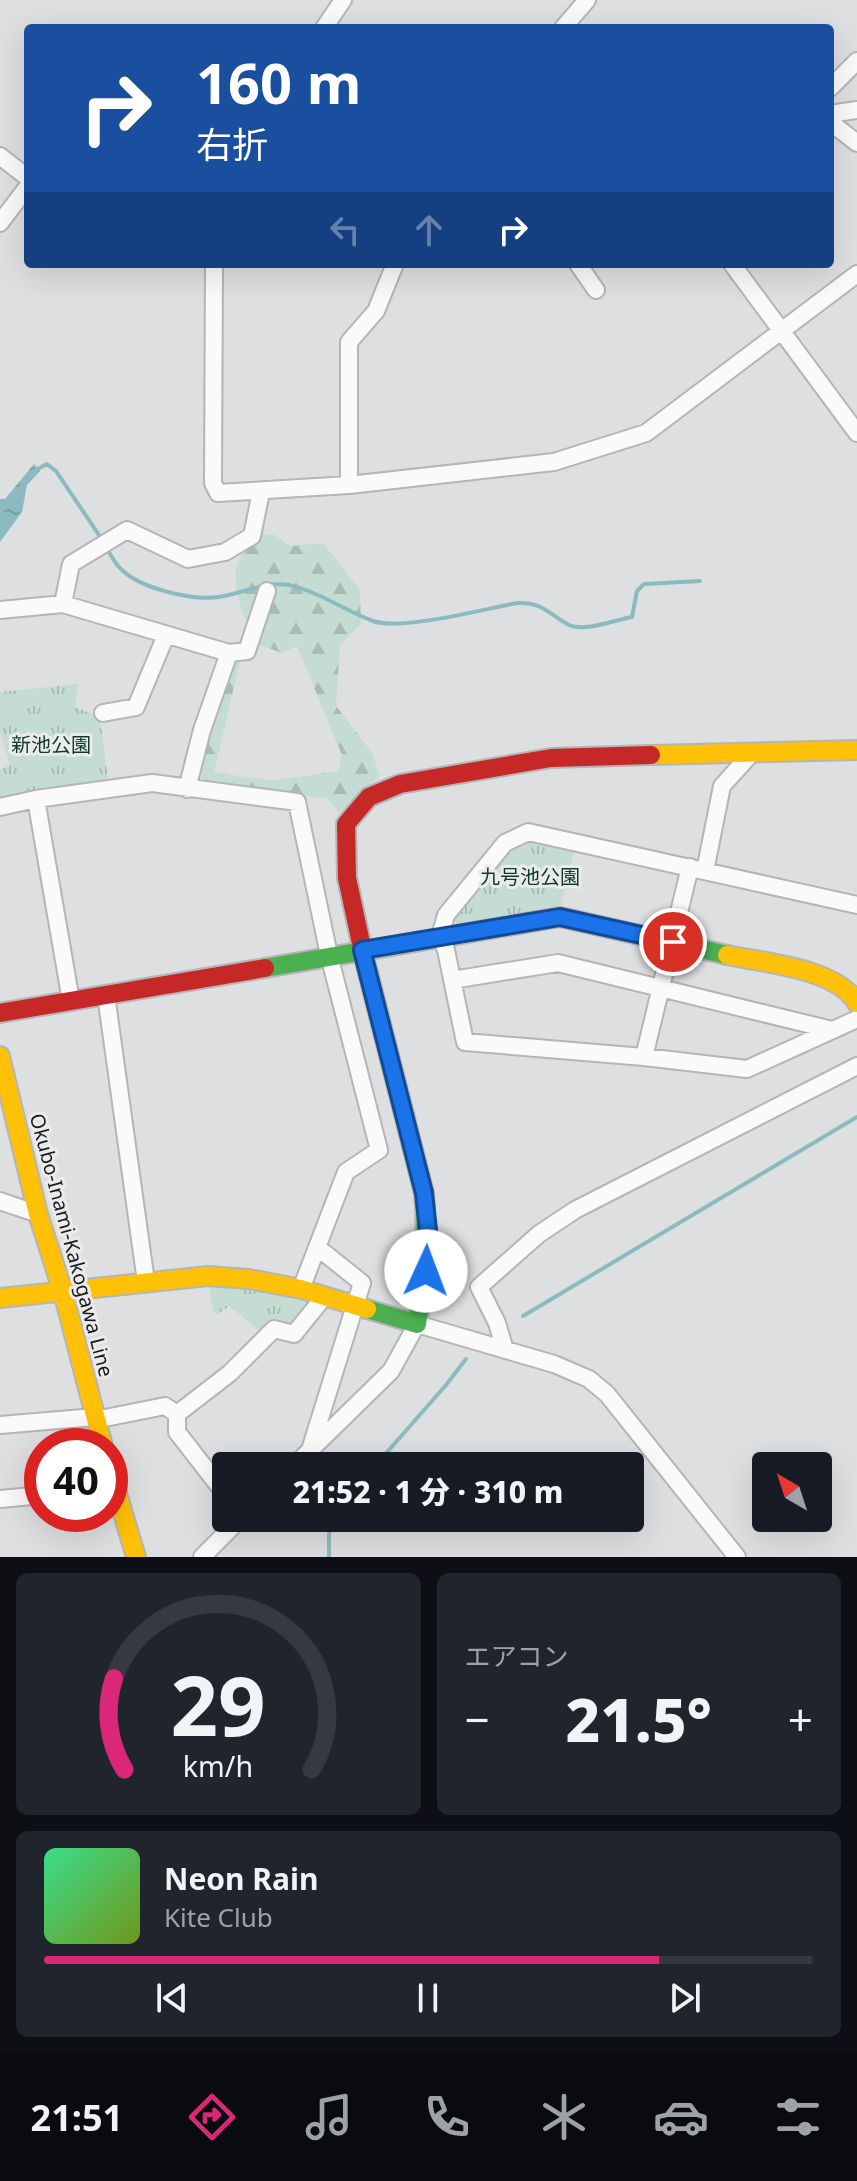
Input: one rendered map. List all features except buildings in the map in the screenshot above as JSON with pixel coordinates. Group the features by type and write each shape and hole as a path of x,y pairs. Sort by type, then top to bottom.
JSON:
{"street":[{"path":"327,24 343,0"},
{"path":"566,24 587,0"},
{"path":"834,84 857,61"},
{"path":"834,113 857,110"},
{"path":"834,125 857,143"},
{"path":"0,156 24,175"},
{"path":"0,223 24,191"},
{"path":"214,268 213,483 218,493 349,485 554,462 646,433 857,274"},
{"path":"349,485 349,342 376,311 393,268"},
{"path":"581,268 596,290"},
{"path":"735,268 857,433"},
{"path":"63,604 71,564 127,530 188,559 225,552 252,536 261,492"},
{"path":"0,610 63,604 229,653 247,651 267,591"},
{"path":"103,713 136,707 166,635"},
{"path":"187,789 202,730 229,653"},
{"path":"308,1452 391,1371 417,1324 426,1271 428,1230 424,1193 362,950 347,878 346,824 369,797 400,784 551,758 857,750"},
{"path":"644,1057 673,942 722,786 751,754"},
{"path":"0,807 152,783 297,802 329,955 379,1150 346,1172 301,1289"},
{"path":"36,799 71,1001"},
{"path":"857,905 528,832 505,843 446,915 440,936 446,950 465,1042 747,1069 857,1019"},
{"path":"0,1013 560,917 822,976 849,990 857,1003"},
{"path":"452,980 558,963 832,1030"},
{"path":"106,995 146,1282"},
{"name":"Okubo-Inami-Kakogawa Line","path":"0,1056 38,1214 63,1292 98,1428"},
{"path":"505,1350 497,1323 479,1287 539,1234 575,1210 643,1173 857,1066"},
{"path":"0,1201 38,1214"},
{"path":"311,1449 362,1283 317,1247"},
{"path":"0,1298 208,1276 249,1279 301,1289 554,1364 589,1379 607,1394 737,1557"},
{"path":"177,1414 230,1373 274,1329 294,1334 324,1297"},
{"path":"0,1425 105,1418 165,1406 177,1414"},
{"path":"177,1414 177,1432 212,1477"},
{"path":"0,1499 24,1497"},
{"path":"128,1532 136,1557"},
{"path":"202,1557 227,1532"}],"green space":[{"path":"261,534 275,535 290,546 323,543 360,590 361,624 340,644 336,706 371,751 380,775 339,813 327,798 199,785 217,699 235,658 240,661 214,772 273,781 338,771 342,755 297,646 282,653 257,644 243,614 237,590 237,568 242,555"},
{"name":"新池公園","path":"79,684 75,707 100,717 108,781 0,797 0,770 10,765 0,732 0,692"},
{"name":"九号池公園","path":"526,839 575,848 561,906 457,924 452,920 501,855"},
{"path":"209,1286 234,1287 307,1302 310,1306 293,1325 274,1319 260,1331 229,1306 217,1315 213,1310"}],"water":[{"path":"34,464 40,471 27,485 22,512 0,542 0,499 5,499"}],"waterway":[{"path":"34,471 47,464 56,471 103,541"},
{"path":"107,549 129,576 166,592 207,598 271,585 289,585 373,621 386,623 422,621 526,603 540,607 569,625 591,626 632,617 637,591 644,584 700,581"},
{"path":"523,1316 857,1117"},
{"path":"387,1452 466,1359"},
{"path":"329,1557 330,1532"}],"traffic: fast":[{"path":"265,968 560,917 727,955"},
{"path":"364,957 424,1193 426,1226 417,1324 367,1309"}],"traffic: slow":[{"path":"651,755 857,750"},
{"path":"727,955 779,964 817,975 847,991 857,1003"},
{"path":"0,1056 38,1214 63,1292 98,1428"},
{"path":"0,1298 208,1276 249,1279 301,1289 367,1309"},
{"path":"128,1530 136,1557"}],"traffic: jam":[{"path":"364,957 347,878 346,824 369,797 400,784 551,758 651,755"},
{"path":"0,1013 265,968"}],"route":[{"path":"426,1271 428,1230 424,1193 362,950 560,917 673,942"}]}
